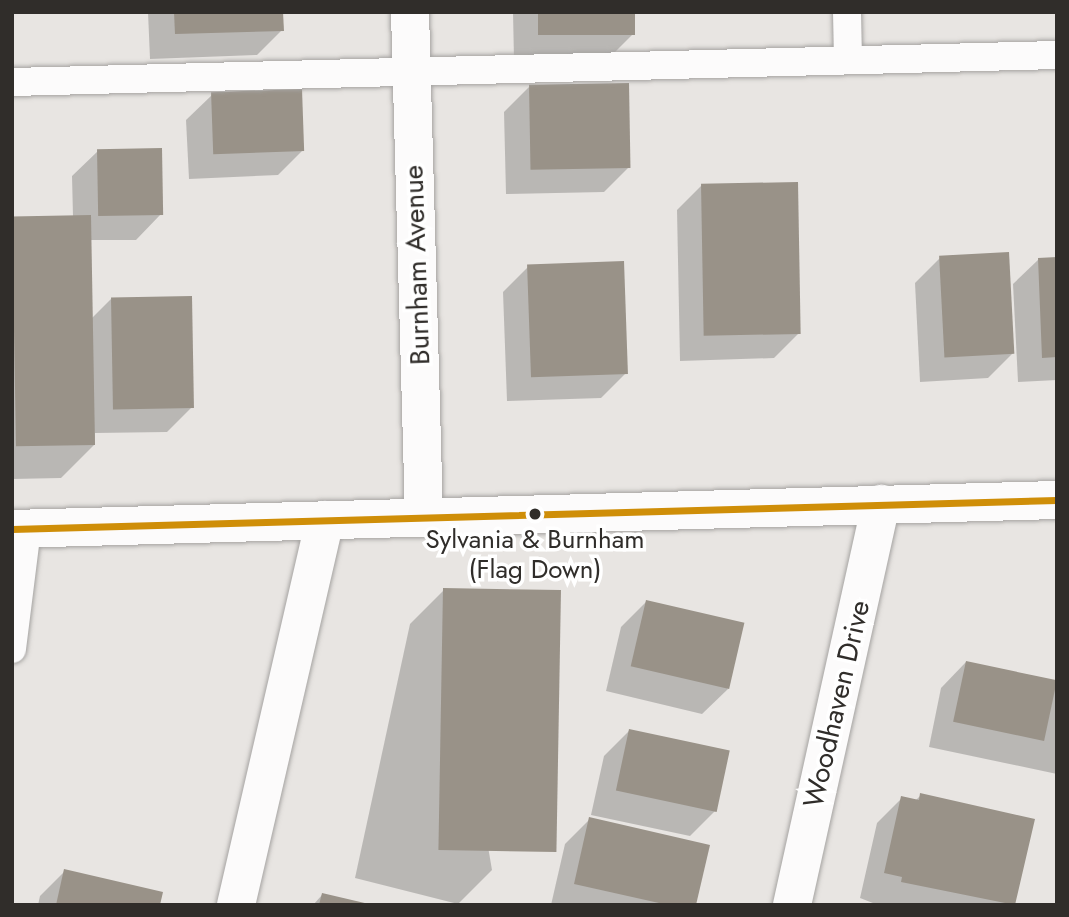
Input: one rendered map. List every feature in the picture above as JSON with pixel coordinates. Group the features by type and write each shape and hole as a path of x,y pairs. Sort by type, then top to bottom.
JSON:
{"street":[{"name":"Burnham Avenue","path":"410,12 424,517"},
{"path":"20,529 1057,500"},
{"name":"Woodhaven Drive","path":"792,905 881,504"},
{"path":"236,905 325,520"}],"lane":[{"path":"847,12 848,60"},
{"path":"12,82 1057,55"},
{"path":"12,649 20,529"}],"building":[{"path":"174,12 283,12 284,31 175,34"},
{"path":"538,12 635,12 635,35 538,35"},
{"path":"629,83 630,168 530,170 529,85"},
{"path":"302,89 304,151 213,154 211,92"},
{"path":"162,148 163,215 98,216 97,149"},
{"path":"798,182 801,334 704,336 701,184"},
{"path":"91,215 95,445 16,446 12,216"},
{"path":"1009,252 1014,354 944,358 939,256"},
{"path":"1057,257 1057,357 1042,358 1038,258"},
{"path":"624,261 628,374 531,377 527,264"},
{"path":"192,296 194,408 113,409 111,297"},
{"path":"443,588 561,590 556,852 438,850"},
{"path":"646,600 744,623 729,689 631,666"},
{"path":"966,661 1057,680 1044,741 953,722"},
{"path":"629,729 730,750 717,812 616,791"},
{"path":"920,793 1035,819 1015,905 901,882 902,877 884,873 901,796 919,800"},
{"path":"589,817 710,845 696,905 668,905 574,884"},
{"path":"64,869 163,892 160,905 56,905"},
{"path":"322,893 369,904 369,905 319,905"}],"transit line":[{"path":"12,529 1057,500"}],"place":[{"name":"Sylvania & Burnham (Flag Down)","path":"535,514"}]}
